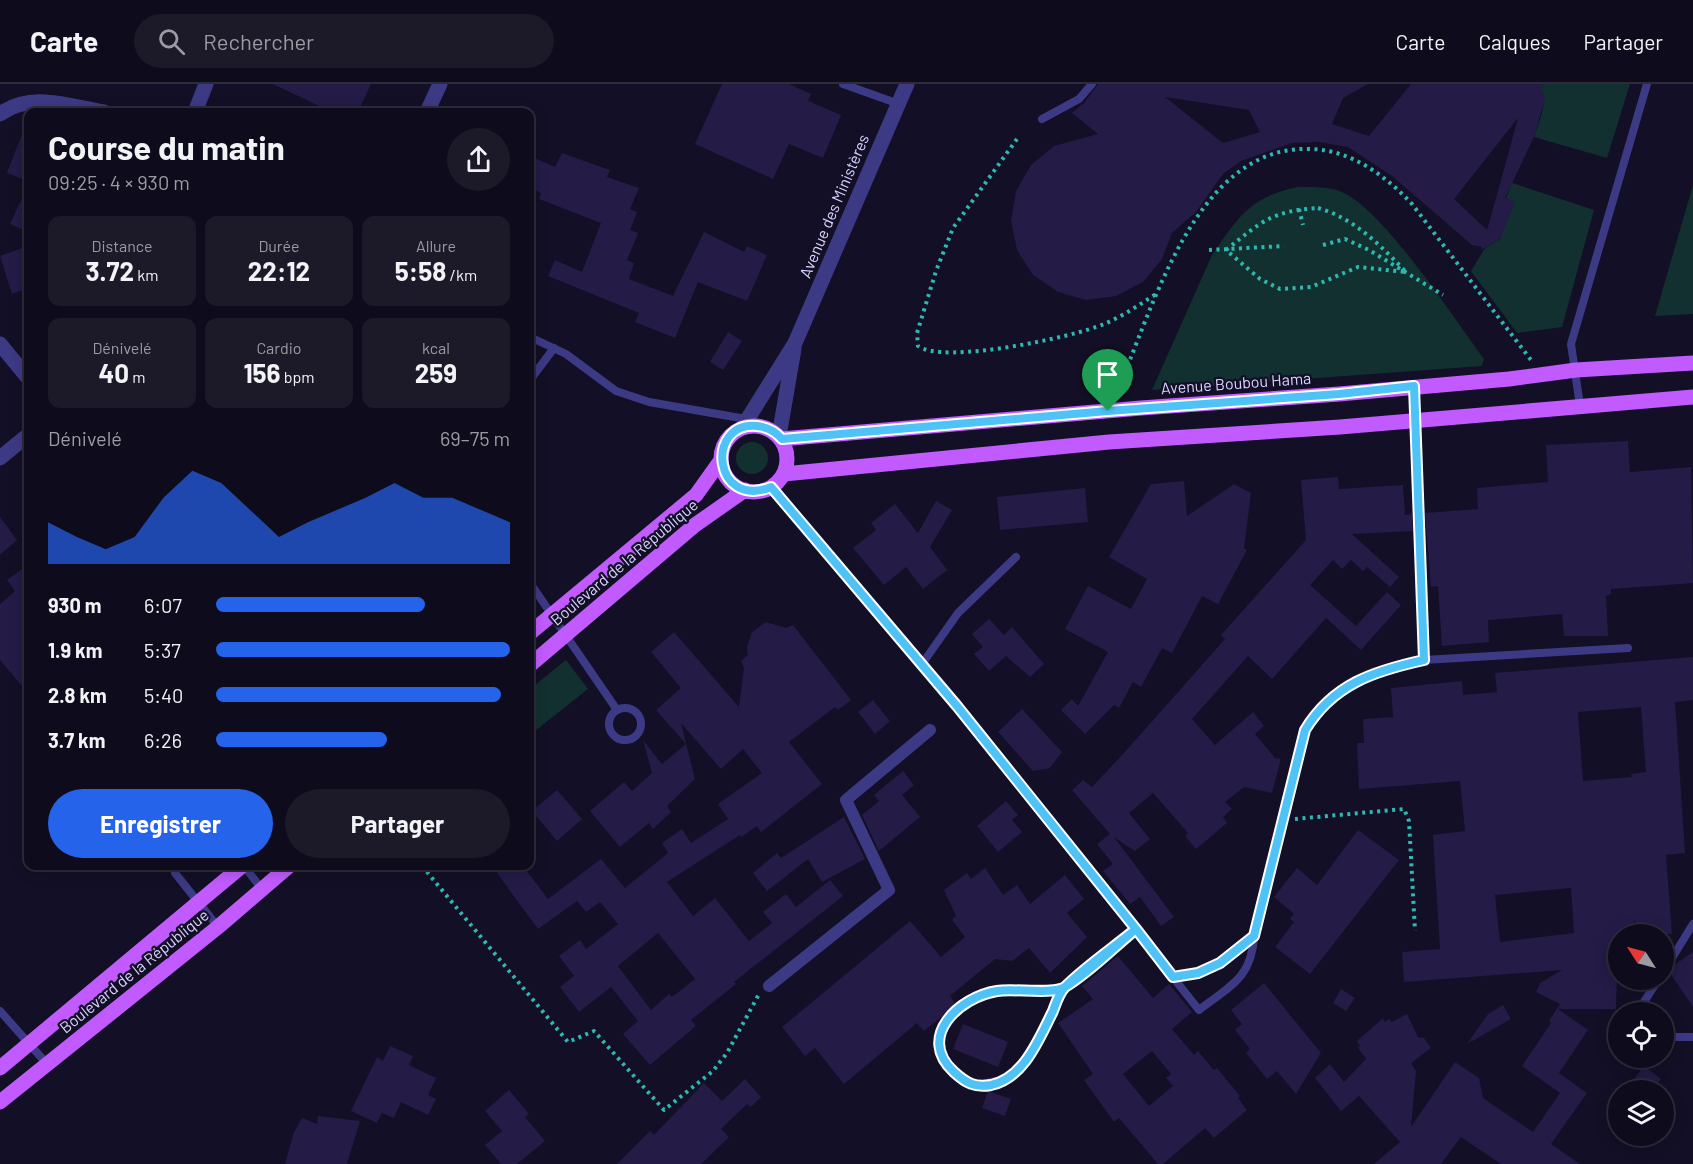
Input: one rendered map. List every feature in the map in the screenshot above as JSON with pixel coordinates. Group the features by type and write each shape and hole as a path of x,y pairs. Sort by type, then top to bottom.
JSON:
{"main road":[{"name":"Avenue Boubou Hama","path":"780,437 1339,394 1509,379 1576,370 1693,363"},
{"path":"783,474 1109,442 1693,397"},
{"path":"744,423 762,426 780,437 788,456 783,474 771,487 753,492 737,487 726,476 721,460 727,441 744,423"},
{"name":"Boulevard de la République","path":"534,630 696,495 721,460"},
{"name":"Boulevard de la République","path":"534,662 695,525 745,490"},
{"name":"Boulevard de la République","path":"0,1068 238,870"},
{"name":"Boulevard de la République","path":"0,1102 218,927 284,870"}],"street":[{"path":"197,108 206,84"},
{"path":"429,108 440,84"},
{"name":"Avenue des Ministères","path":"744,423 795,343 907,84"},
{"path":"0,114 23,101 79,108"},
{"name":"Avenue des Ministères","path":"780,437 795,343"},
{"path":"0,344 24,373"},
{"path":"0,458 24,438"},
{"path":"769,986 889,890 846,800 930,730"}],"lane":[{"path":"843,84 899,104"},
{"path":"1042,119 1079,99 1092,84"},
{"path":"1580,406 1571,344 1647,84"},
{"path":"534,339 566,354 616,391 649,402 744,423"},
{"path":"534,375 554,348"},
{"path":"1414,386 1424,660"},
{"path":"771,487 957,706 1199,1010 1242,976 1250,964 1254,936 1305,730 1318,709 1338,691 1393,667 1424,660 1628,648"},
{"path":"921,664 958,613 1016,556"},
{"path":"534,589 617,710"},
{"path":"175,870 175,873 218,927"},
{"path":"246,870 261,888"},
{"path":"1674,955 1693,924"},
{"path":"1063,988 996,991 967,1002 948,1017 939,1034 942,1058 963,1081 976,1086 992,1084 1012,1077 1038,1042 1063,988 1136,929"},
{"path":"1173,977 1198,973 1220,963 1254,936"},
{"path":"0,1011 48,1065"},
{"path":"1674,1037 1693,1038"}],"path":[{"path":"1017,140 953,228 936,271 917,333 918,346 925,352 965,352 1049,341 1103,325 1157,293"},
{"path":"1108,411 1157,293 1198,214 1228,178 1245,166 1289,149 1327,149 1362,164 1396,186 1412,204 1523,353 1534,363"},
{"path":"1226,250 1269,217 1299,209 1318,208 1334,213 1383,248 1406,272"},
{"path":"1299,209 1303,225"},
{"path":"1323,245 1345,239 1443,295"},
{"path":"1209,250 1284,246"},
{"path":"1226,250 1260,279 1280,289 1311,287 1358,267 1406,272"},
{"path":"1283,820 1404,809 1409,821 1415,931"},
{"path":"425,870 568,1042 594,1031 664,1110 713,1071 727,1053 757,995 769,986"}],"green space":[{"path":"1537,84 1630,84 1607,158 1534,137 1544,103"},
{"path":"1512,183 1594,210 1562,327 1517,333 1471,271 1485,248 1500,239 1514,202 1506,198"},
{"path":"1693,185 1693,314 1655,316"},
{"path":"1298,187 1327,188 1344,193 1361,204 1379,221 1438,294 1484,359 1482,366 1152,390 1212,255 1230,229 1247,210 1268,196"},
{"path":"752,442 764,446 768,458 764,470 752,474 740,470 736,458 740,446"},
{"path":"566,660 588,689 534,732 534,686"}],"building":[{"path":"273,84 371,84 360,108 318,108 319,106"},
{"path":"722,84 789,84 811,94 808,101 841,115 823,158 789,144 773,179 695,144"},
{"path":"1098,84 1368,84 1343,98 1332,124 1369,136 1411,84 1545,84 1541,88 1545,99 1534,137 1505,198 1515,202 1500,239 1481,250 1482,247 1472,245 1392,176 1348,147 1319,142 1292,143 1241,161 1223,174 1196,212 1172,233 1162,259 1143,282 1116,296 1086,300 1058,292 1033,275 1017,250 1011,221 1016,191 1031,165 1054,146 1098,134 1072,113 1084,103","holes":["1165,97 1249,110 1260,132 1223,143","1518,118 1496,198 1487,230 1454,199"]},
{"path":"24,129 24,179 7,173"},
{"path":"562,153 610,170 607,177 639,188 630,209 637,212 630,230 638,233 627,260 634,263 629,279 673,296 704,232 744,252 747,246 767,255 747,301 698,282 675,338 635,322 639,313 548,276 555,260 582,272 601,223 539,199 541,193 534,189 534,158 555,167"},
{"path":"24,194 24,230 10,224"},
{"path":"24,247 24,290 12,294 0,256"},
{"path":"728,332 742,341 723,370 710,362"},
{"path":"1628,441 1630,472 1691,467 1693,583 1611,589 1611,594 1606,596 1608,636 1564,636 1562,614 1488,620 1489,642 1442,646 1438,586 1431,587 1425,513 1478,509 1477,488 1548,482 1546,445"},
{"path":"1338,477 1339,489 1403,485 1405,515 1412,514 1413,531 1352,534 1399,577 1390,587 1367,567 1363,571 1351,560 1342,569 1333,560 1310,585 1356,626 1387,592 1401,605 1361,650 1326,618 1272,679 1248,656 1192,719 1215,745 1253,712 1264,726 1255,734 1275,758 1281,759 1272,793 1244,787 1225,802 1232,809 1223,817 1227,823 1196,849 1185,836 1188,833 1153,793 1129,813 1150,839 1135,851 1114,837 1174,917 1161,926 1140,897 1130,904 1103,871 1113,864 1097,844 1110,834 1072,790 1083,780 1092,787 1124,753 1225,639 1221,635 1306,540 1301,480"},
{"path":"1184,481 1187,516 1234,484 1251,493 1244,548 1247,550 1218,604 1202,596 1172,653 1162,648 1141,687 1133,682 1119,708 1114,705 1085,734 1061,710 1072,699 1078,706 1108,652 1065,629 1088,586 1131,609 1147,579 1109,557 1151,484"},
{"path":"1085,488 1088,522 1000,530 997,497"},
{"path":"936,501 952,510 930,547 947,570 923,589 906,567 884,585 853,548 876,530 871,523 895,504 918,533"},
{"path":"0,517 17,540 0,555"},
{"path":"24,568 24,688 0,660 0,604 15,591 7,580"},
{"path":"989,619 1004,635 1012,627 1044,664 1030,677 1006,656 989,671 974,654 983,647 972,634"},
{"path":"766,622 786,628 793,625 851,700 838,710 835,707 789,742 822,784 761,832 757,826 741,837 740,835 667,882 693,916 715,898 749,941 772,923 763,912 786,894 796,907 830,880 843,896 734,982 736,984 691,1020 696,1026 650,1065 623,1034 638,1021 611,987 579,1012 560,987 574,976 559,956 580,940 586,949 618,924 600,902 586,912 577,901 538,929 495,870 526,870 548,899 601,859 625,888 668,853 662,843 682,829 691,843 728,819 718,804 762,773 743,749 721,769 681,723 695,779 667,806 671,812 653,829 649,823 620,847 590,811 624,782 632,791 652,773 643,740 662,764 686,744 656,710 681,688 651,652 674,632 739,707 744,668 741,661 748,655 747,647 752,632","holes":["658,933 695,979 672,997 669,994 651,1010 618,966"]},
{"path":"1693,657 1693,700 1675,702 1685,853 1666,855 1671,924 1637,924 1634,920 1634,924 1608,924 1608,990 1617,990 1616,1002 1608,1002 1608,1009 1558,1009 1588,1030 1559,1073 1587,1093 1551,1144 1580,1164 1501,1164 1461,1137 1441,1164 1374,1164 1400,1142 1359,1096 1341,1111 1315,1078 1330,1064 1344,1082 1366,1059 1358,1048 1360,1046 1357,1041 1383,1018 1385,1022 1389,1019 1392,1022 1407,1014 1418,1037 1424,1038 1431,1048 1411,1063 1416,1071 1411,1127 1455,1062 1479,1078 1483,1098 1533,1132 1560,1093 1522,1066 1551,1023 1549,1021 1560,1004 1536,992 1540,983 1562,970 1404,982 1402,952 1440,949 1433,835 1465,831 1460,781 1359,789 1357,743 1364,743 1363,719 1393,717 1391,688 1462,681 1463,695 1497,692 1495,673","holes":["1641,707 1646,772 1631,774 1632,777 1583,781 1578,712","1571,888 1574,933 1500,942 1495,895"]},
{"path":"873,700 890,721 875,734 858,712"},
{"path":"1022,709 1062,752 1050,768 1033,771 998,732"},
{"path":"903,771 914,785 902,795 920,817 879,851 862,815 879,801 874,795"},
{"path":"557,790 582,819 557,841 534,813 534,809"},
{"path":"1006,801 1018,815 1012,820 1022,832 998,852 977,826"},
{"path":"844,817 865,859 822,882 808,859 767,891 753,873 777,853 781,858"},
{"path":"1358,830 1399,860 1310,974 1275,947 1294,922 1290,919 1294,914 1274,897 1297,868 1317,885"},
{"path":"985,868 1003,895 1017,885 1030,904 1065,875 1084,899 1067,913 1087,937 1050,973 1029,948 1012,961 995,959 950,996 955,1003 940,1018 924,1031 917,1023 844,1084 815,1048 805,1056 782,1027 910,921 941,957 965,937 952,920 956,916 944,890 967,873 971,879"},
{"path":"1693,952 1693,1007 1674,979 1674,967"},
{"path":"1118,956 1153,998 1169,984 1192,1012 1172,1029 1194,1055 1198,1051 1214,1070 1217,1068 1240,1096 1238,1098 1247,1110 1214,1138 1205,1128 1163,1164 1158,1164 1119,1118 1114,1122 1084,1080 1093,1074 1058,1023 1093,999 1082,986","holes":["1152,1051 1171,1074 1166,1078 1173,1086 1149,1106 1123,1074"]},
{"path":"1264,983 1321,1053 1296,1094 1277,1071 1267,1079 1246,1053 1250,1049 1235,1030 1242,1024 1231,1010"},
{"path":"1341,989 1355,998 1346,1011 1333,1003"},
{"path":"1503,1005 1511,1019 1467,1044 1488,1014"},
{"path":"963,1024 1008,1042 998,1067 953,1049"},
{"path":"390,1046 413,1056 409,1065 436,1078 428,1095 436,1099 428,1115 401,1102 394,1118 382,1113 377,1123 351,1111 377,1057 383,1061"},
{"path":"1642,1068 1647,1068 1661,1079 1638,1080 1635,1078"},
{"path":"745,1079 761,1097 751,1107 747,1104 721,1129 729,1137 701,1164 617,1164 650,1131 654,1135 704,1083 722,1101"},
{"path":"509,1090 529,1114 525,1117 545,1141 517,1164 501,1164 485,1145 502,1131 485,1111"},
{"path":"988,1091 1011,1099 1005,1116 982,1108"},
{"path":"318,1116 360,1121 347,1164 285,1164 294,1132 302,1118 317,1124"}],"route":[{"path":"1108,411 782,439 771,430 752,425 734,433 722,450 723,468 731,482 737,487 753,492 771,487 957,706 1136,929 1063,988 1038,1042 1012,1077 992,1084 976,1086 963,1081 951,1069 942,1058 940,1046 939,1034 948,1017 967,1002 996,991 1063,988 1100,959 1136,929 1173,977 1198,973 1220,963 1254,936 1305,730 1318,709 1338,691 1393,667 1424,660 1414,386 1339,394 1108,411"}]}
